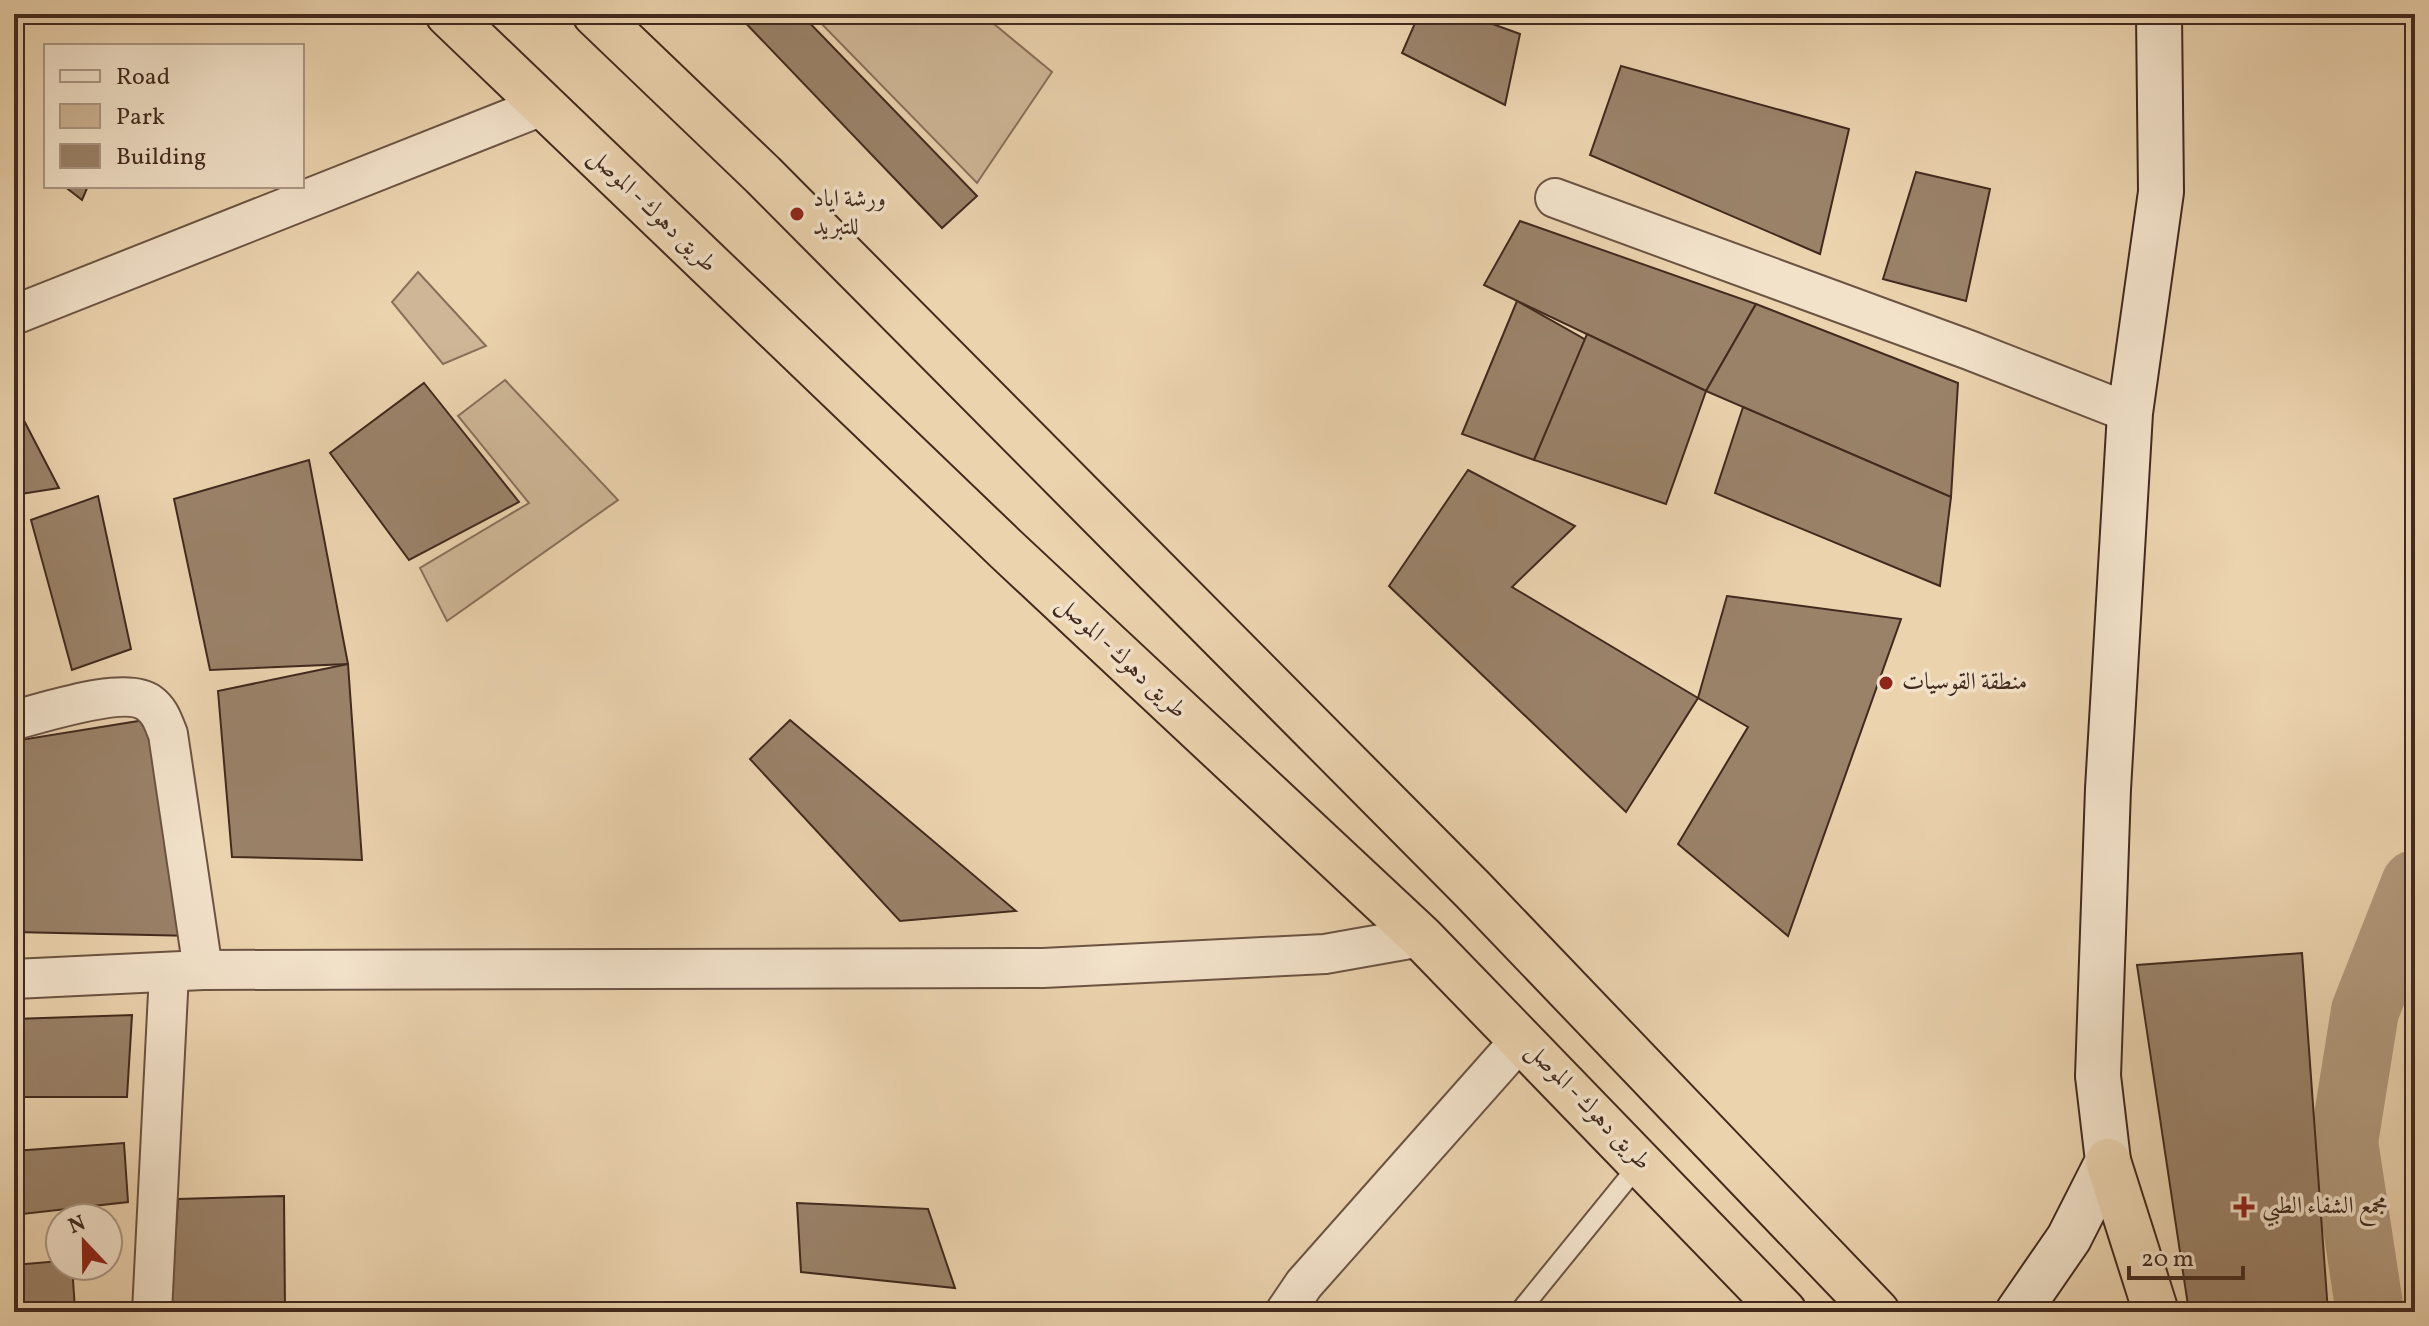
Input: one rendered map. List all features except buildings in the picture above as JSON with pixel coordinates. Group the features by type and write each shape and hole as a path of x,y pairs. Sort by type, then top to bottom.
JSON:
{"highway":[{"name":"طريق دهوك - الموصل","path":"448,14 1108,646 1421,937 1784,1312"},
{"path":"595,14 763,175 1462,879 1877,1312"},
{"path":"2108,1161 2156,1312"}],"main road":[{"path":"2018,1312 2069,1238 2108,1161 2098,1076 2108,789 2130,413 2161,192 2159,14"}],"street":[{"path":"14,315 542,106"},
{"path":"1555,198 2130,413"},
{"path":"14,720 128,695 147,701 161,715 168,734 186,971 152,1312"},
{"path":"14,979 186,971 1043,968 1325,954 1421,937"},
{"path":"1285,1312 1304,1284 1522,1038"}],"lane":[{"path":"1519,1312 1641,1162"}],"green space":[{"path":"812,14 982,14 1052,72 977,183"},
{"path":"418,272 486,346 443,364 392,302"},
{"path":"505,380 618,500 447,621 420,568 529,503 458,416"}],"waterway":[{"path":"2370,1312 2344,1142 2365,1011 2415,884"}],"place":[{"name":"ورشة اياد للتبريد","path":"797,214"},
{"name":"منطقة القوسيات","path":"1886,683"},
{"name":"مجمع الشفاء الطبي","path":"2244,1207"}]}
